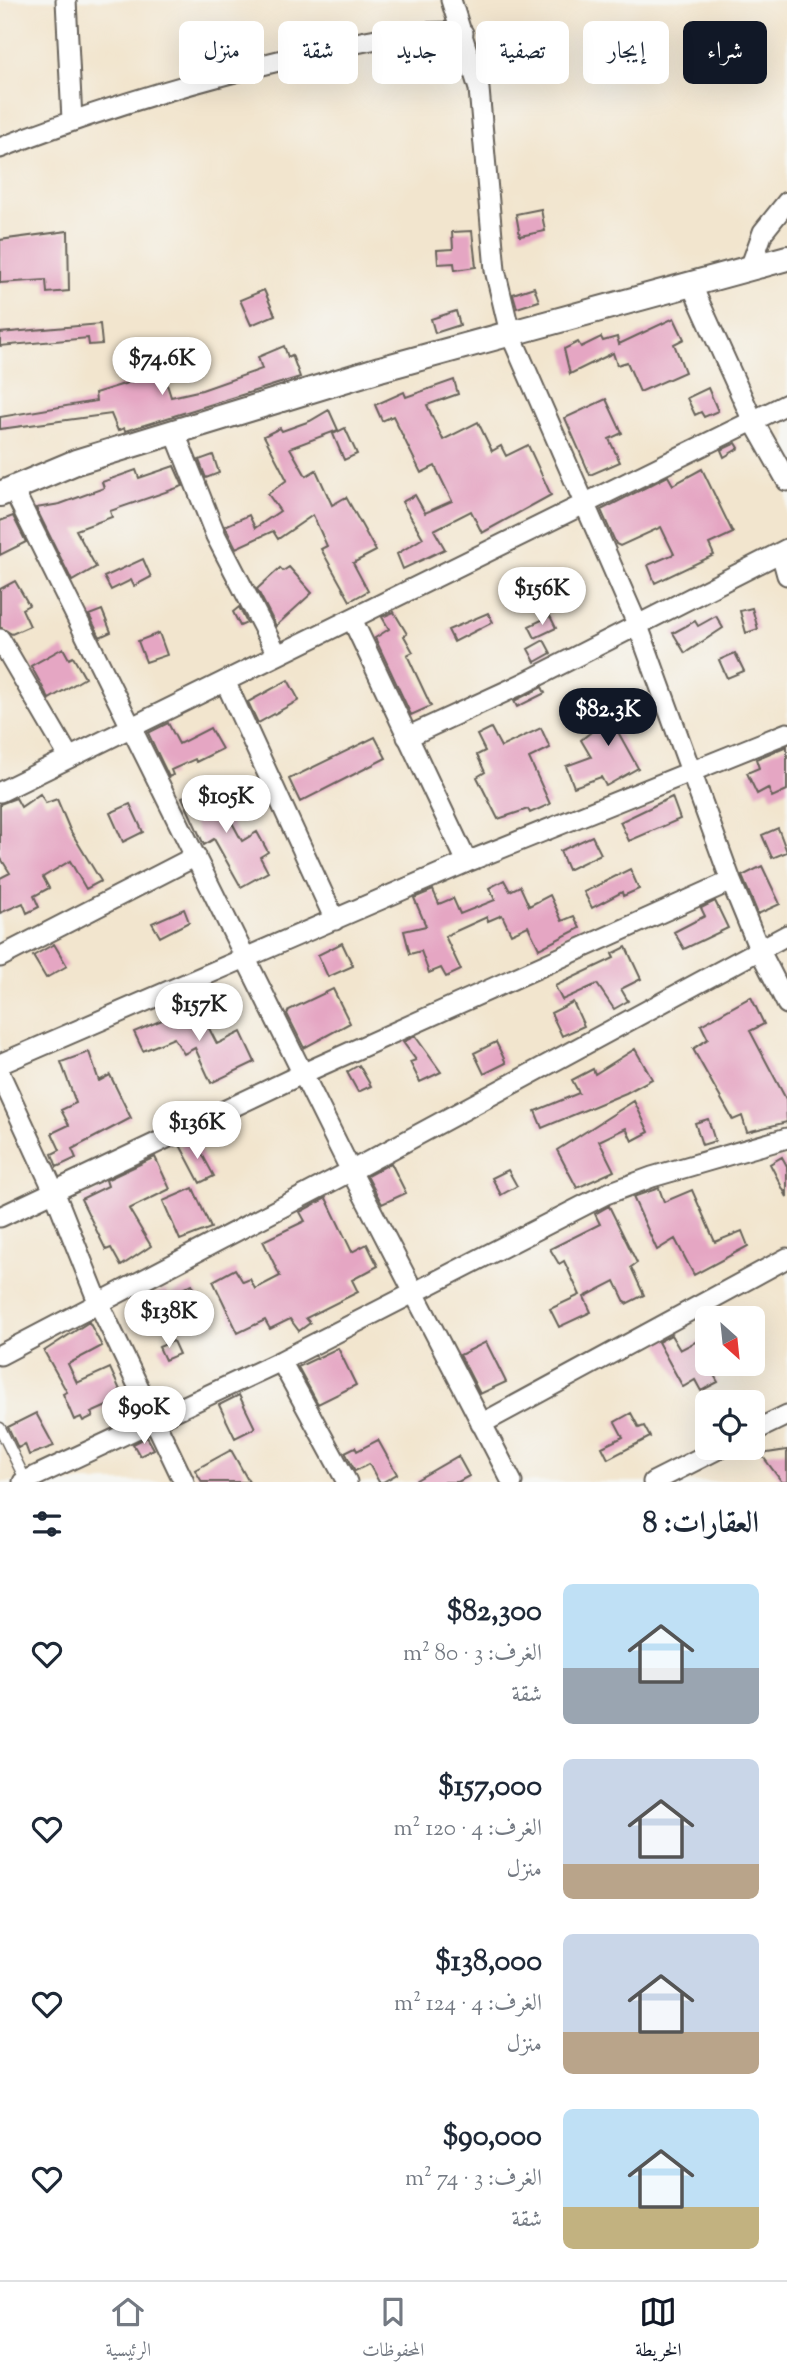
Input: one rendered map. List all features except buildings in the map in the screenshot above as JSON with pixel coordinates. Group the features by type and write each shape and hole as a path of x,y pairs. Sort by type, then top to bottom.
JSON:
{"street":[{"path":"66,0 72,120"},
{"path":"452,0 479,89 495,271 510,333 638,626 731,881 759,948 787,1004"},
{"path":"0,149 72,120 191,84 383,36 434,31 463,33"},
{"path":"750,268 763,232 787,202"},
{"path":"512,1482 351,1171 133,727 6,491 76,463 510,333 692,286 787,258"},
{"path":"692,286 752,419 787,481"},
{"path":"0,792 277,654 352,620 584,501 787,404"},
{"path":"175,433 216,536 277,654"},
{"path":"407,737 522,684 784,551 787,575"},
{"path":"352,620 467,862"},
{"path":"0,639 69,757"},
{"path":"225,681 335,920"},
{"path":"0,1064 467,862 787,733"},
{"path":"0,957 196,856"},
{"path":"0,1217 304,1073 731,881"},
{"path":"0,1355 351,1171 787,934"},
{"path":"0,1073 54,1191 99,1304 184,1482"},
{"path":"25,1481 281,1361 620,1188 787,1138"},
{"path":"481,1424 787,1258"},
{"path":"281,1361 347,1482"},
{"path":"765,1426 787,1415"},
{"path":"653,1482 696,1460"}],"lane":[{"path":"0,1428 25,1481"}]}
